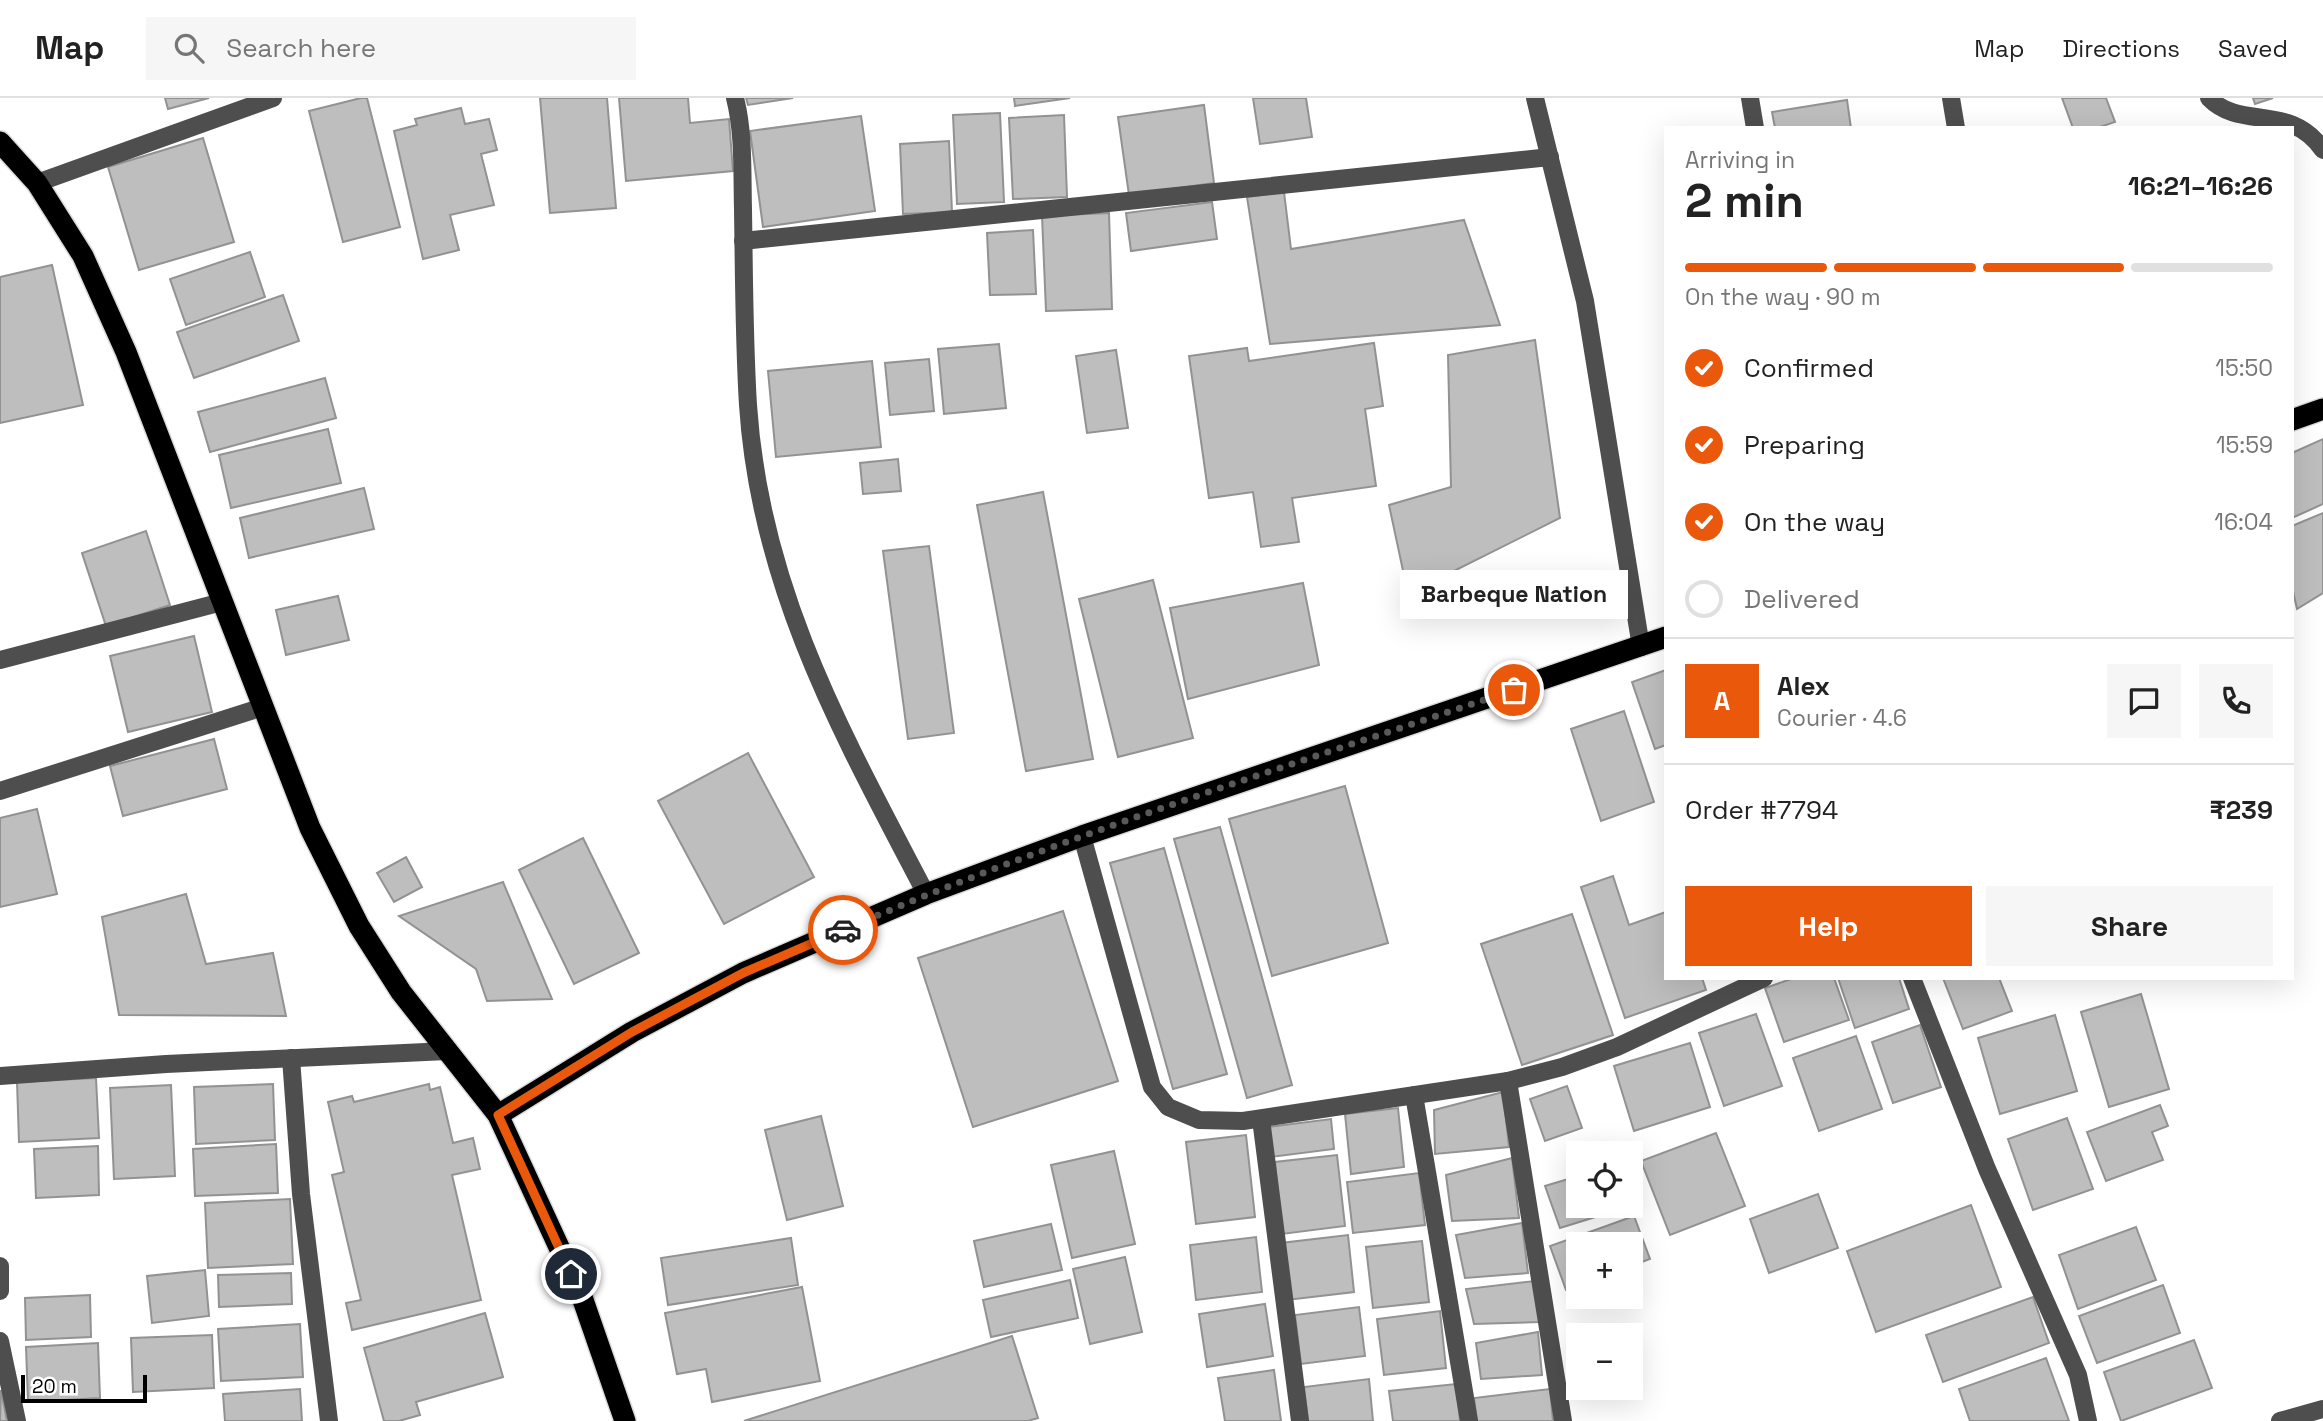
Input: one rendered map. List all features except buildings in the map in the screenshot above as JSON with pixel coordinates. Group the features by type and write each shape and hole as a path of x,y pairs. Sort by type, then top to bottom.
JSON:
{"highway":[{"path":"0,142 37,183 83,257 126,352 310,828 359,926 401,992 498,1115 582,1297 625,1421"},
{"path":"2294,419 2323,410"},
{"path":"498,1115 632,1032 743,973 926,894 1082,836 1664,638"}],"street":[{"path":"37,183 273,98"},
{"path":"735,98 742,173 748,407 765,515 786,599 828,704 926,894"},
{"path":"1535,98 1585,301 1641,647"},
{"path":"1750,98 1755,126"},
{"path":"1951,98 1956,126"},
{"path":"2209,98 2235,113 2284,121 2308,131 2323,150"},
{"path":"743,241 1550,158"},
{"path":"0,660 222,602"},
{"path":"0,791 263,707"},
{"path":"1082,836 1152,1087 1168,1107 1199,1120 1261,1119 1508,1081 1562,1067 1617,1046 1759,980"},
{"path":"1913,980 1987,1169 2078,1375 2088,1421"},
{"path":"0,1076 447,1051"},
{"path":"290,1058 301,1194 328,1421"},
{"path":"1508,1081 1563,1421"},
{"path":"1414,1095 1469,1421"},
{"path":"1261,1119 1300,1421"},
{"path":"0,1266 0,1290"},
{"path":"0,1341 17,1421"},
{"path":"2280,1421 2323,1409"}],"way so far":[{"path":"843,930 926,894 1082,836 1514,690"}],"place":[{"name":"Barbeque Nation","path":"1514,690"}],"route":[{"path":"571,1274 498,1115 632,1032 743,973 843,930"}]}
